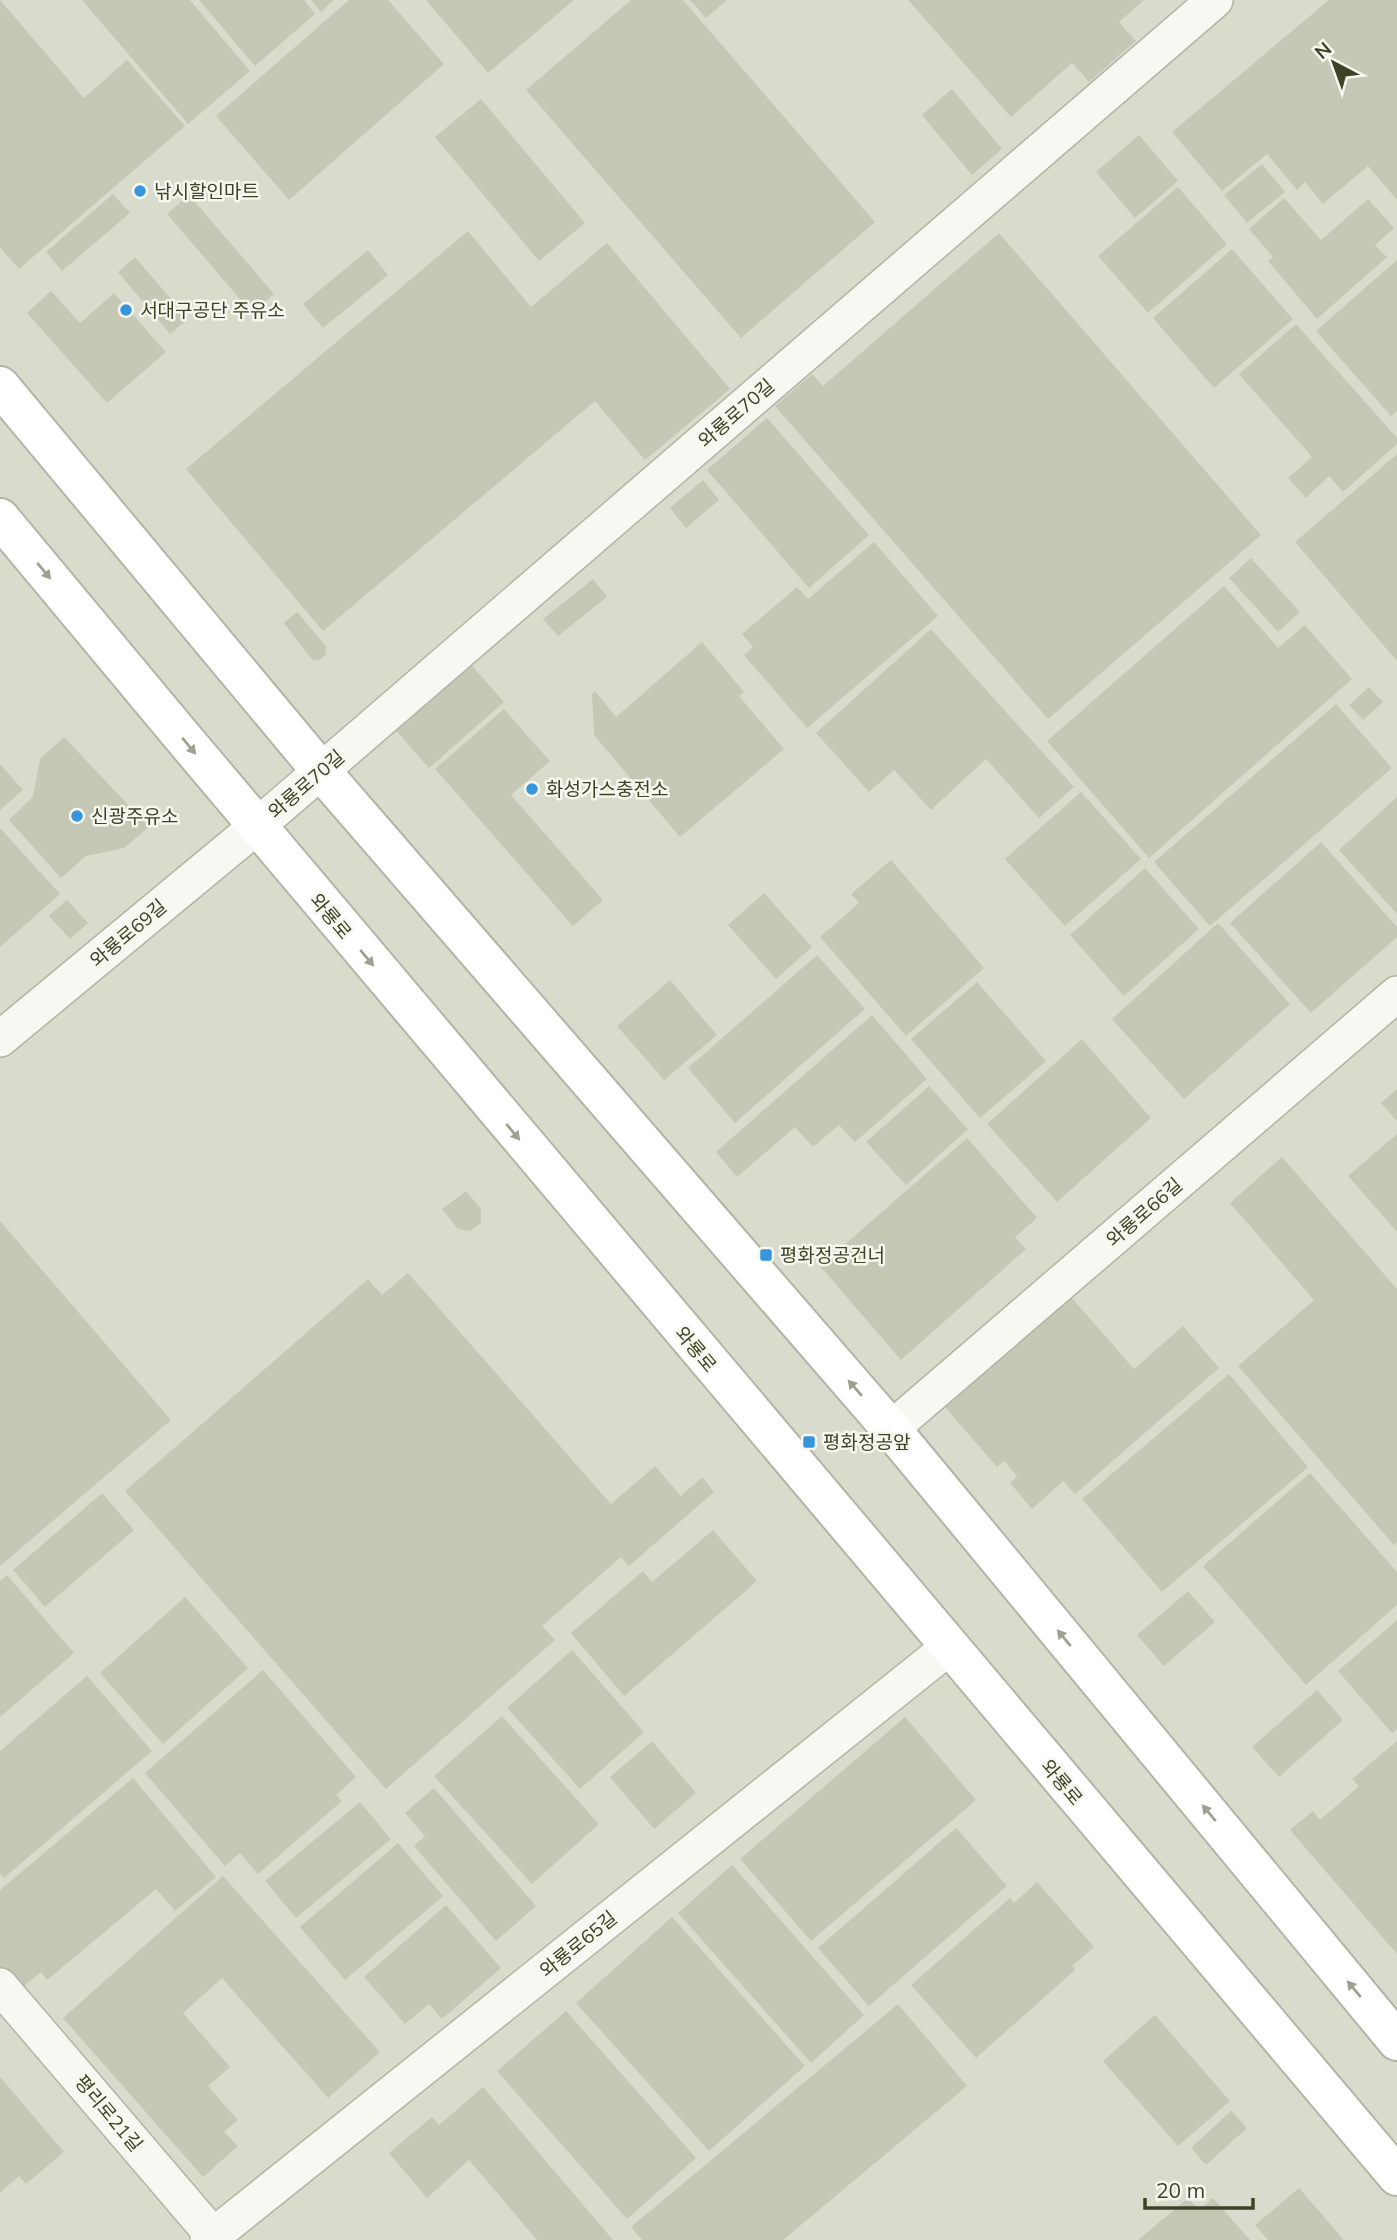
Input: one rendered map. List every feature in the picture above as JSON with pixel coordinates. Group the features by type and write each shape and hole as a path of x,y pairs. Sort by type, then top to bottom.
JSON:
{"main road":[{"path":"0,386 321,771 891,1429 1397,2041"},
{"name":"와룡로","path":"0,519 948,1648 1397,2176"}],"street":[{"name":"와룡로70길","path":"256,827 1215,0"},
{"name":"와룡로69길","path":"0,1039 256,827"},
{"name":"와룡로66길","path":"891,1429 1397,994"},
{"name":"와룡로65길","path":"213,2239 948,1648"},
{"name":"평리로21길","path":"0,1986 213,2239"}],"shaded area":[{"path":"0,0 1397,0 1397,2240 0,2240"}],"building":[{"path":"0,0 84,98 127,60 185,126 19,269 0,247"},
{"path":"82,0 190,0 250,71 188,124"},
{"path":"199,0 304,0 315,14 255,66"},
{"path":"311,0 334,0 321,12"},
{"path":"349,0 388,0 444,64 289,200 216,116"},
{"path":"426,0 574,0 488,73"},
{"path":"631,0 683,0 875,222 741,338 526,90"},
{"path":"690,0 727,0 706,18"},
{"path":"908,0 1144,0 1119,22 1136,41 1089,82 1072,63 1011,117"},
{"path":"1329,0 1397,0 1397,200 1368,166 1323,204 1305,182 1297,190 1267,154 1222,191 1172,132"},
{"path":"952,89 1002,149 972,175 922,115"},
{"path":"481,99 585,223 539,261 435,137"},
{"path":"1139,135 1178,181 1135,218 1096,172"},
{"path":"1262,164 1285,192 1247,223 1224,195"},
{"path":"1178,187 1227,244 1148,313 1098,256"},
{"path":"113,194 130,213 62,271 46,252"},
{"path":"189,195 274,294 252,313 167,214"},
{"path":"1284,198 1321,240 1368,199 1394,228 1375,245 1387,257 1317,319 1268,261 1273,257 1249,229"},
{"path":"468,231 531,307 607,243 730,389 645,460 595,401 323,631 186,469"},
{"path":"999,233 1261,535 1048,719 775,406 812,374 823,386"},
{"path":"1232,249 1293,319 1214,388 1153,318"},
{"path":"368,250 388,275 323,328 303,304"},
{"path":"135,257 188,319 170,334 118,272"},
{"path":"1397,260 1397,411 1391,416 1316,331"},
{"path":"51,291 80,323 114,293 166,352 107,403 27,313"},
{"path":"1296,324 1397,438 1397,444 1343,492 1329,476 1306,498 1288,478 1312,457 1239,374"},
{"path":"767,418 869,535 809,588 707,470"},
{"path":"1397,454 1397,661 1295,542"},
{"path":"703,480 719,500 686,528 670,508"},
{"path":"874,542 938,616 807,728 744,655 753,647 742,634 797,587 808,599"},
{"path":"1251,558 1300,612 1278,632 1229,578"},
{"path":"593,579 607,597 558,636 543,619"},
{"path":"1224,586 1278,648 1305,625 1352,679 1149,858 1047,741"},
{"path":"297,612 325,645 326,654 320,660 309,656 284,623"},
{"path":"931,629 1074,787 1039,818 986,759 931,810 894,770 869,792 816,733"},
{"path":"702,642 744,692 739,696 784,749 680,837 594,735 592,694 595,691 616,717"},
{"path":"467,660 504,702 429,768 393,727"},
{"path":"1369,687 1383,702 1363,720 1349,705"},
{"path":"1336,704 1392,768 1210,926 1154,862"},
{"path":"504,709 550,761 511,795 603,900 573,926 435,769"},
{"path":"64,737 149,827 124,848 86,856 61,878 9,820 33,797 40,759"},
{"path":"0,764 23,790 0,810"},
{"path":"1081,792 1141,859 1065,926 1005,859"},
{"path":"1397,797 1397,914 1339,850"},
{"path":"0,828 60,894 0,947"},
{"path":"1321,842 1397,927 1397,937 1311,1013 1230,923"},
{"path":"891,860 984,968 906,1036 820,937 859,903 851,894"},
{"path":"1145,868 1199,929 1124,996 1070,935"},
{"path":"764,893 812,947 776,979 728,925"},
{"path":"67,900 88,923 70,939 49,916"},
{"path":"1218,923 1290,1004 1184,1099 1112,1019"},
{"path":"817,955 865,1009 735,1123 688,1068"},
{"path":"670,980 717,1035 664,1080 617,1026"},
{"path":"977,982 1046,1061 980,1118 911,1039"},
{"path":"872,1015 927,1079 855,1142 839,1125 813,1147 795,1127 737,1177 716,1152"},
{"path":"1082,1039 1151,1118 1057,1202 987,1124"},
{"path":"929,1086 968,1129 906,1185 866,1142"},
{"path":"1397,1089 1397,1121 1381,1103"},
{"path":"1397,1134 1397,1232 1348,1176"},
{"path":"967,1138 1037,1218 1015,1237 1026,1249 901,1360 820,1266"},
{"path":"1282,1157 1397,1289 1397,1542 1394,1545 1238,1366 1314,1300 1230,1203"},
{"path":"466,1191 481,1209 481,1223 470,1231 458,1229 442,1209"},
{"path":"0,1221 171,1420 0,1566"},
{"path":"408,1273 611,1504 655,1466 681,1496 702,1477 714,1492 629,1566 621,1557 542,1626 555,1640 386,1789 125,1491 368,1279 382,1295"},
{"path":"1071,1297 1134,1369 1183,1326 1219,1368 1075,1494 1063,1481 1032,1509 1010,1483 1017,1476 1004,1461 997,1467 945,1407"},
{"path":"1229,1374 1308,1467 1162,1592 1082,1499"},
{"path":"1310,1473 1397,1572 1397,1605 1306,1685 1203,1566"},
{"path":"102,1493 134,1530 45,1607 13,1570"},
{"path":"713,1530 757,1581 624,1696 571,1633 643,1571 652,1582"},
{"path":"7,1575 74,1653 0,1717 0,1581"},
{"path":"1188,1591 1215,1622 1164,1666 1137,1635"},
{"path":"185,1597 248,1668 163,1744 100,1673"},
{"path":"1397,1620 1397,1729 1392,1733 1338,1671"},
{"path":"572,1650 644,1732 580,1789 507,1708"},
{"path":"263,1670 356,1777 336,1795 342,1801 258,1874 240,1853 225,1866 145,1773"},
{"path":"87,1676 152,1751 4,1878 0,1873 0,1751"},
{"path":"1317,1690 1343,1720 1279,1777 1252,1747"},
{"path":"502,1716 599,1824 532,1884 434,1776"},
{"path":"905,1717 976,1800 811,1941 740,1859"},
{"path":"652,1741 696,1793 654,1829 610,1777"},
{"path":"1397,1741 1397,1954 1290,1830 1313,1811 1320,1820 1359,1786 1352,1779"},
{"path":"133,1778 216,1877 175,1911 156,1889 47,1980 41,1972 18,1991 0,1970 0,1890"},
{"path":"434,1788 536,1906 496,1941 414,1846 425,1836 405,1813"},
{"path":"360,1802 391,1839 296,1918 265,1881"},
{"path":"956,1828 1007,1886 869,2006 818,1948"},
{"path":"398,1843 443,1896 345,1980 300,1927"},
{"path":"732,1865 864,2015 811,2063 678,1913"},
{"path":"223,1876 380,2052 328,2098 222,1978 183,2013 230,2067 208,2086 238,2120 224,2132 238,2146 203,2177 63,2018"},
{"path":"1037,1882 1094,1947 1072,1966 1075,1970 976,2058 911,1985 1010,1898 1014,1903"},
{"path":"446,1905 501,1968 442,2019 429,2004 405,2024 364,1977"},
{"path":"672,1917 805,2066 709,2151 576,2003"},
{"path":"898,2004 967,2086 783,2240 642,2240 631,2227"},
{"path":"566,2011 696,2158 627,2219 497,2071"},
{"path":"1155,2015 1230,2101 1178,2146 1103,2061"},
{"path":"0,2077 64,2152 26,2184 19,2176 0,2193"},
{"path":"483,2087 613,2240 537,2240 469,2160 427,2198 389,2153 432,2117 439,2125"},
{"path":"1231,2111 1247,2128 1206,2165 1191,2148"},
{"path":"1299,2188 1344,2240 1268,2240 1255,2225"},
{"path":"1188,2198 1199,2210 1213,2198 1250,2240 1138,2240"}],"place":[{"name":"낚시할인마트","path":"140,191"},
{"name":"서대구공단 주유소","path":"126,310"},
{"name":"화성가스충전소","path":"532,789"},
{"name":"신광주유소","path":"77,816"},
{"name":"평화정공건너","path":"766,1255"},
{"name":"평화정공앞","path":"809,1442"}]}
